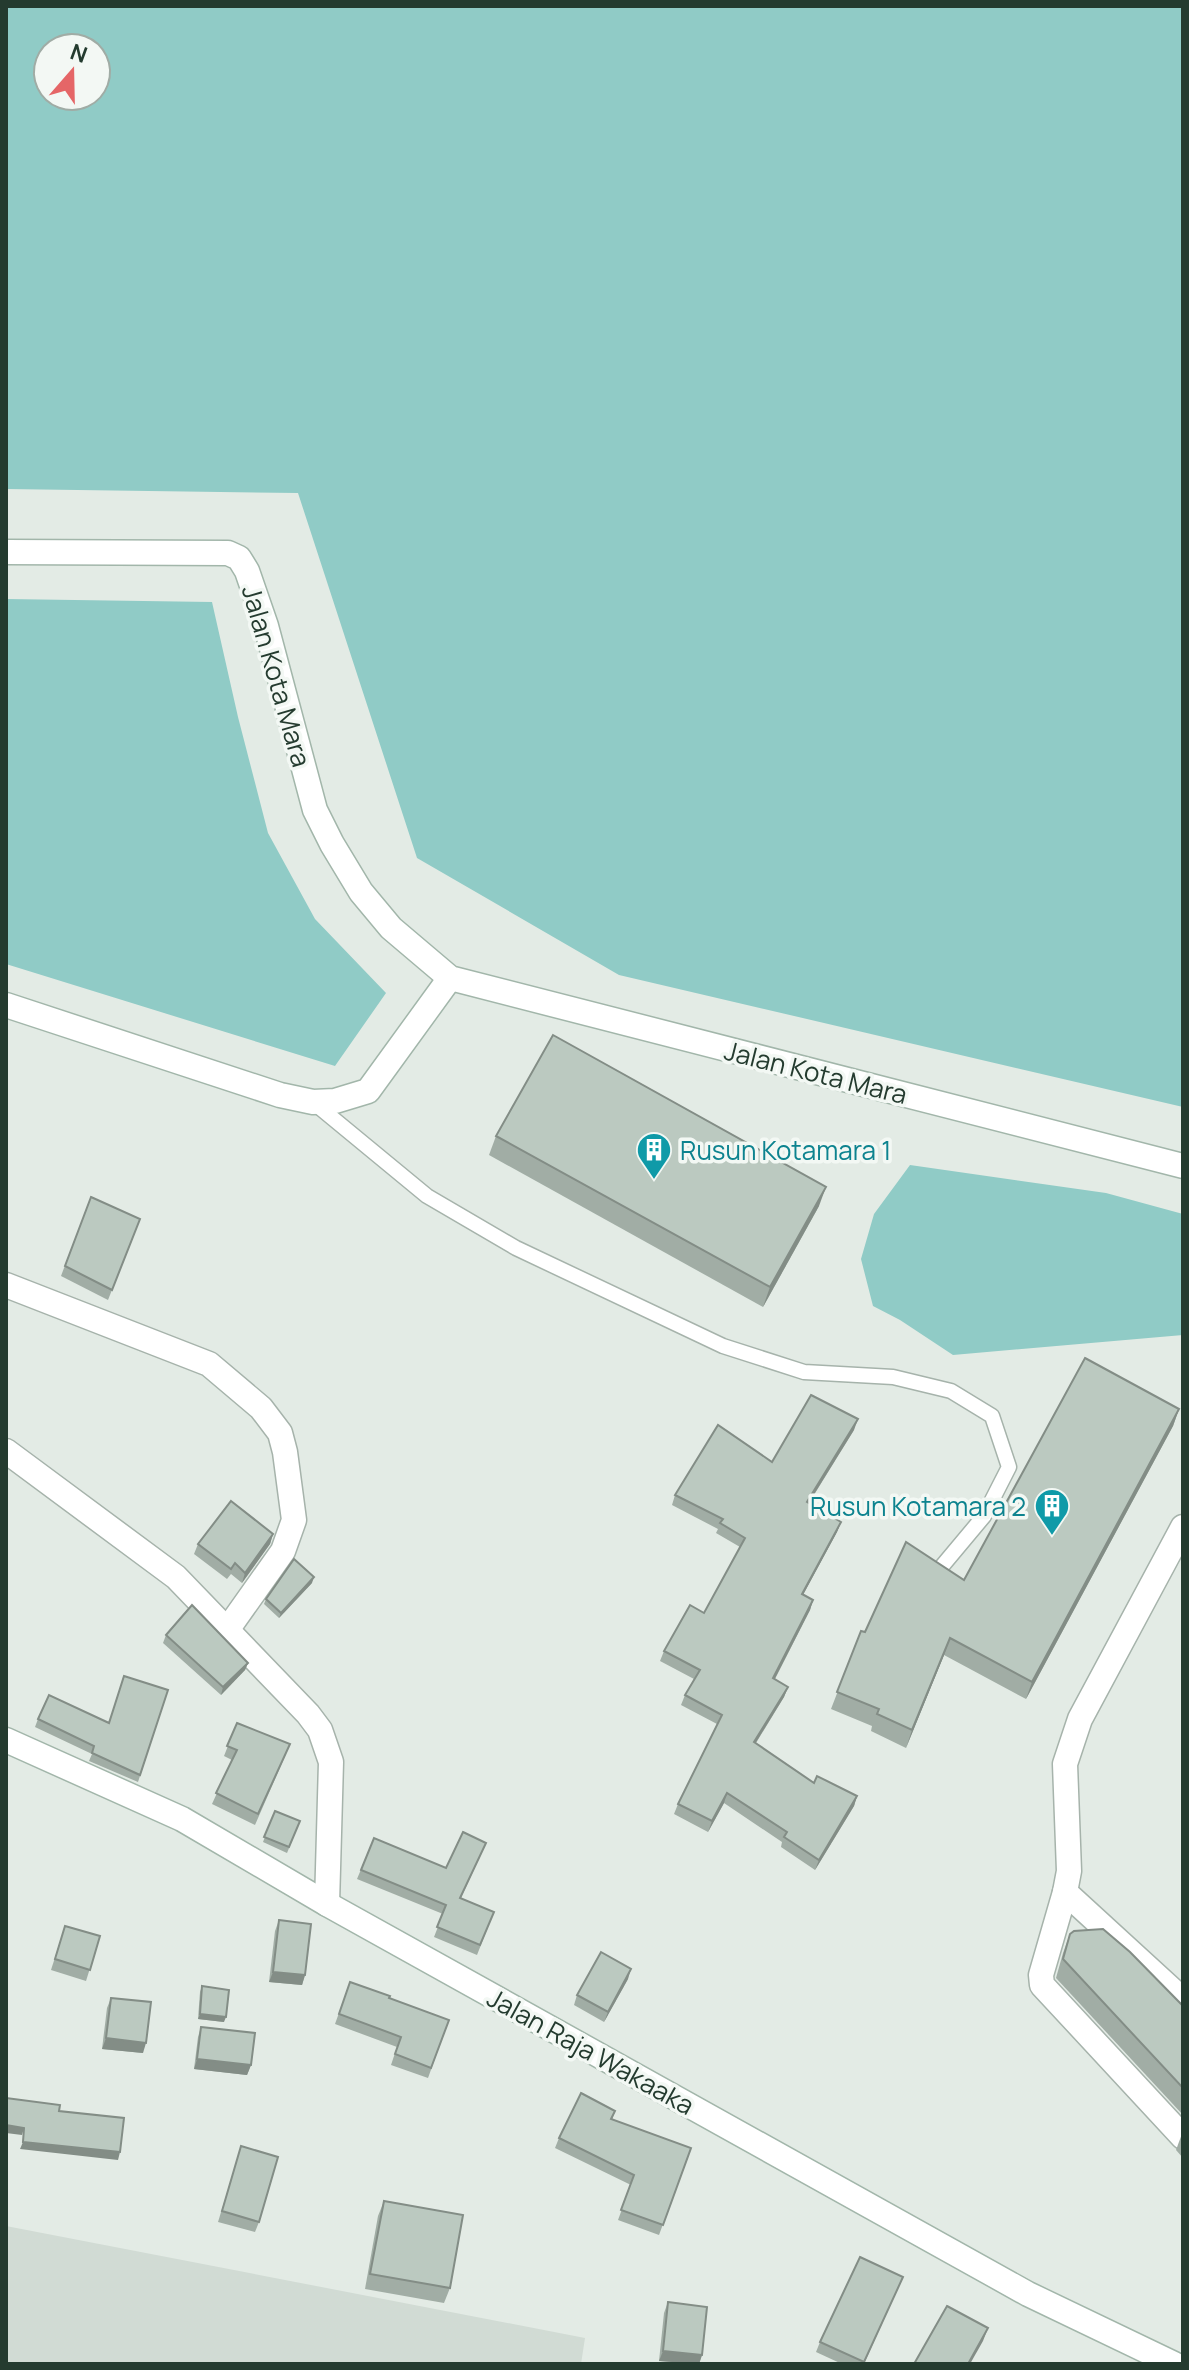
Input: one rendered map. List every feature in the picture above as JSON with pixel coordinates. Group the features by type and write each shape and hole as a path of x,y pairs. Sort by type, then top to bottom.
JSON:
{"street":[{"name":"Jalan Kota Mara","path":"6,552 228,553 239,558 247,571 266,626 315,810 361,892 391,928 450,978 1183,1166"},
{"path":"6,1005 280,1095 313,1102 335,1101 368,1091 450,978"},
{"path":"6,1285 209,1364 261,1408 280,1433 294,1520 283,1551 227,1630"},
{"path":"6,1451 176,1577 320,1730 331,1762 327,1904"},
{"path":"1183,1527 1080,1719 1065,1764 1069,1854 1065,1892 1041,1968 1042,1985 1183,2137"},
{"name":"Jalan Raja Wakaaka","path":"6,1740 182,1819 327,1904 1028,2294 1174,2364"},
{"path":"1065,1892 1183,2000"}],"lane":[{"path":"313,1102 427,1196 516,1248 723,1346 804,1372 893,1377 951,1391 992,1416 1009,1467 984,1516 938,1571"}],"shaded area":[{"path":"6,2226 585,2338 581,2364 6,2364"}],"water":[{"path":"6,6 1183,6 1183,1107 619,975 417,858 298,493 6,489"},
{"path":"6,599 212,602 268,833 315,919 386,993 335,1066 6,964"},
{"path":"910,1165 1106,1193 1183,1214 1183,1335 953,1355 873,1306 861,1259 874,1214"}],"building":[{"name":"Rusun Kotamara 1","path":"553,1035 826,1187 770,1287 496,1136"},
{"path":"91,1197 140,1219 112,1290 65,1266"},
{"name":"Rusun Kotamara 2","path":"1085,1358 1179,1409 1032,1682 950,1638 912,1730 877,1714 879,1709 837,1692 861,1631 865,1632 906,1542 964,1580"},
{"path":"811,1395 858,1419 807,1502 841,1522 802,1594 813,1600 773,1678 788,1687 754,1742 814,1783 817,1776 857,1796 819,1860 784,1837 787,1832 727,1793 712,1821 678,1804 722,1715 685,1695 700,1670 664,1651 690,1605 704,1613 745,1538 720,1523 723,1519 675,1495 718,1425 772,1462"},
{"path":"231,1501 273,1534 245,1573 235,1563 231,1569 198,1544"},
{"path":"294,1559 314,1577 281,1613 266,1599"},
{"path":"192,1605 248,1663 223,1687 166,1635"},
{"path":"124,1676 168,1690 140,1775 92,1753 94,1746 38,1719 49,1695 109,1723"},
{"path":"237,1723 290,1744 258,1814 216,1793 237,1750 227,1746"},
{"path":"275,1811 300,1821 289,1847 264,1837"},
{"path":"463,1832 486,1843 460,1898 494,1912 480,1945 437,1927 446,1905 361,1870 374,1838 446,1868"},
{"path":"279,1920 311,1924 305,1975 273,1972"},
{"path":"65,1926 100,1936 90,1970 55,1959"},
{"path":"1103,1929 1183,2006 1183,2088 1063,1959 1070,1934 1074,1931"},
{"path":"601,1952 631,1969 608,2012 577,1995"},
{"path":"350,1982 449,2020 431,2068 395,2054 401,2037 339,2014"},
{"path":"202,1986 229,1990 226,2017 200,2014"},
{"path":"111,1998 151,2002 146,2043 106,2038"},
{"path":"201,2027 255,2033 251,2065 197,2059"},
{"path":"581,2093 615,2111 611,2119 691,2148 663,2225 621,2210 634,2175 559,2138"},
{"path":"6,2098 60,2105 59,2111 124,2118 120,2152 23,2142 24,2128 6,2125"},
{"path":"241,2146 278,2157 259,2222 222,2211"},
{"path":"384,2201 463,2215 450,2288 370,2274"},
{"path":"860,2257 903,2277 864,2362 820,2342"},
{"path":"668,2302 707,2307 702,2355 663,2351"},
{"path":"947,2306 988,2328 968,2364 914,2364"}],"place":[{"name":"Rusun Kotamara 1","path":"654,1181"},
{"name":"Rusun Kotamara 2","path":"1052,1537"}]}
